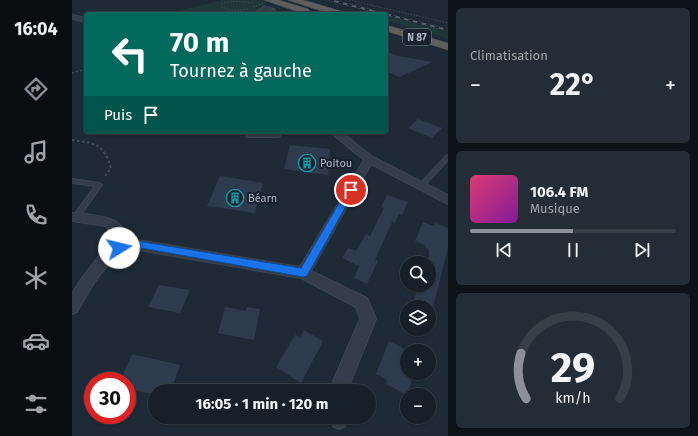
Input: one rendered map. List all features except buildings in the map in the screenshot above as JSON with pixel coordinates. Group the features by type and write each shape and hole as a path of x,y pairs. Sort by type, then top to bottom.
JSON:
{"highway":[{"path":"293,0 334,12"},
{"path":"269,3 308,12"},
{"name":"N 87","path":"388,29 448,47"},
{"name":"N 87","path":"388,35 448,53"}],"street":[{"path":"258,12 269,3"},
{"path":"72,17 84,20"},
{"path":"338,134 369,159 420,187 448,200"},
{"path":"303,273 369,159"},
{"path":"74,218 108,222 120,234 119,248"},
{"path":"72,307 106,256 119,248 132,244 303,273 362,303 368,319 341,384"}],"lane":[{"path":"269,3 274,10"},
{"path":"249,134 248,136 278,136 278,134"},
{"path":"420,187 448,157"},
{"path":"72,181 99,185 74,218"}],"path":[{"path":"348,0 448,24"},
{"path":"247,9 231,10 221,6 227,2 238,1 269,3"},
{"path":"253,7 269,3"},
{"path":"225,11 229,12"},
{"path":"72,73 84,70"},
{"path":"72,140 98,144 104,149 111,168 99,185"}],"green space":[{"path":"222,0 264,1 263,8 257,12 174,12"},
{"path":"388,17 448,32 448,39 388,21"}],"railway":[{"path":"330,0 377,12"},
{"path":"388,15 448,30"}],"place":[{"name":"Poitou","path":"307,163"},
{"name":"Béarn","path":"235,198"}],"route":[{"path":"119,248 132,244 147,246 303,273 351,190"}]}
